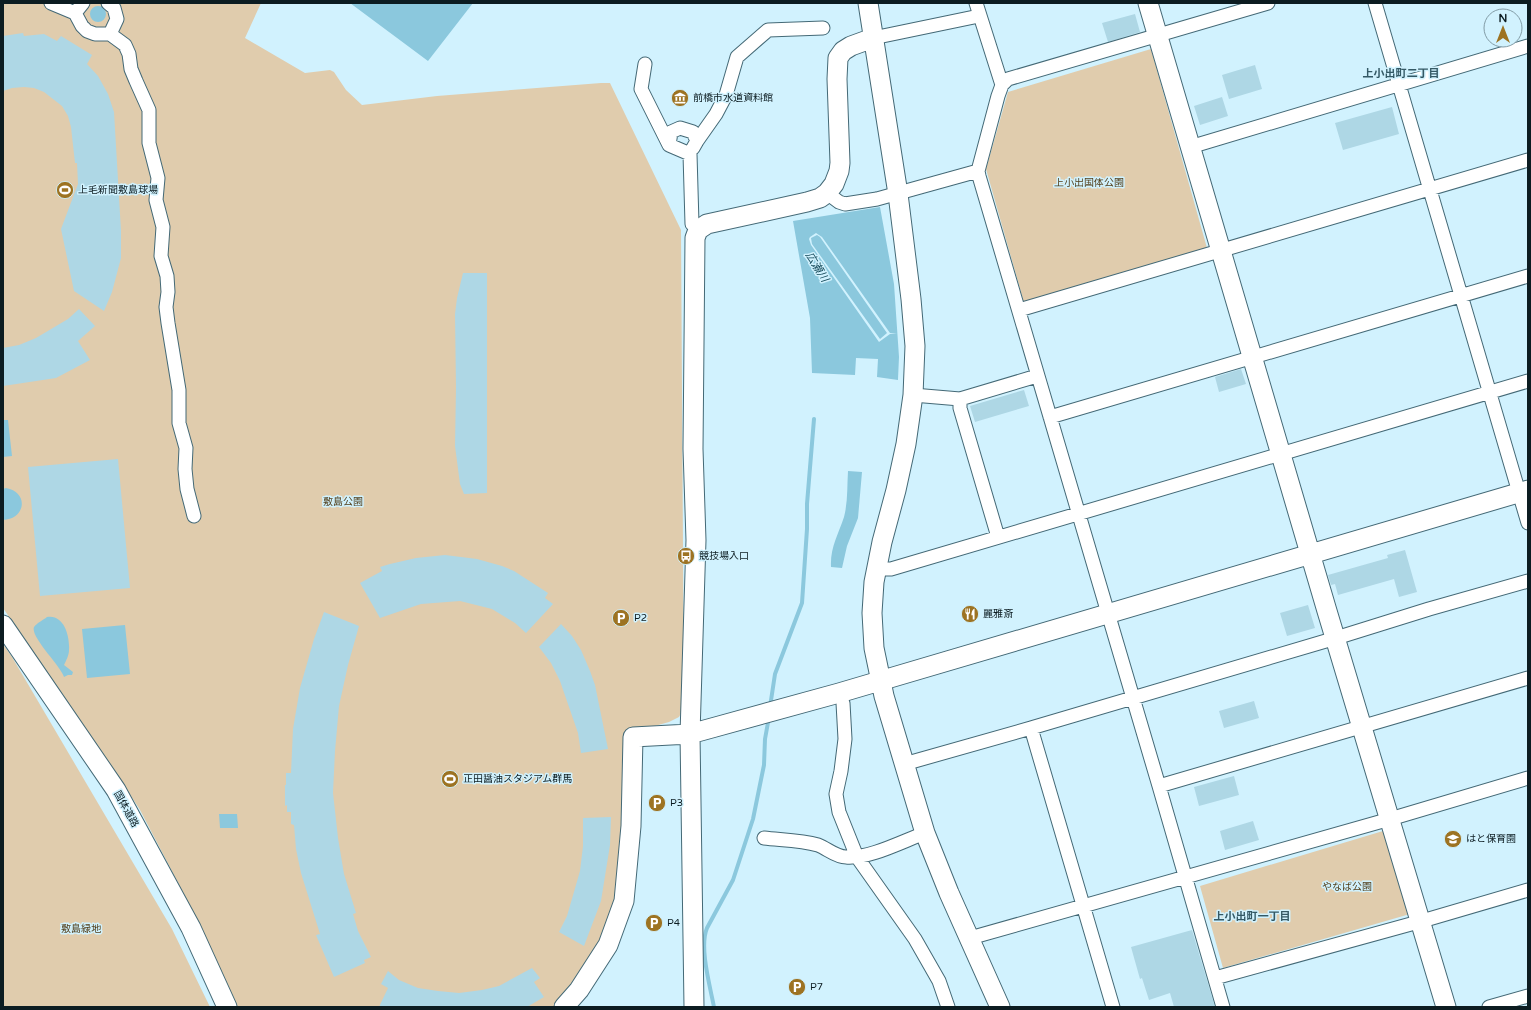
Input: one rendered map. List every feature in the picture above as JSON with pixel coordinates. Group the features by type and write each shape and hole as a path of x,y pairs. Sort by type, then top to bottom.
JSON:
{"street":[{"path":"51,3 79,8 82,26 87,31 95,34 110,34 125,45 129,54 131,69 149,110 149,144 158,178 156,200 163,227 161,256 168,292 166,307 180,390 179,423 186,448 185,469 187,489 194,516"},
{"path":"108,3 114,8 117,19 110,34"},
{"path":"868,3 898,194 915,346 913,395 905,452 876,569 873,596 874,648 880,681 925,833 949,893 1000,1007"},
{"path":"1148,3 1362,726 1422,921 1446,1007"},
{"path":"1223,1007 1216,978 1160,786 1037,376 978,171 998,96 1002,85 1008,79 1268,3"},
{"path":"1375,3 1489,392 1523,492 1528,524"},
{"path":"694,1007 690,734 696,540 693,449 694,252 696,233 702,227 713,222 807,202 820,198 827,193 836,178 840,163 837,79 838,58 843,51 850,46 873,38 978,9 1002,85"},
{"path":"692,224 690,154 696,141 716,114 726,96 737,57 768,30 823,28"},
{"path":"1190,147 1528,46"},
{"path":"645,64 641,89 669,145 690,154"},
{"path":"669,145 671,132 680,128 693,132 696,141"},
{"path":"1019,310 1528,160"},
{"path":"827,193 839,202 845,204 877,200 978,171"},
{"path":"1050,417 1528,276"},
{"path":"913,395 960,399 1037,376"},
{"path":"876,569 891,569 1528,381"},
{"path":"960,399 960,408 998,537"},
{"path":"564,1007 579,990 608,945 624,901 631,826 633,737 690,734 786,708 1108,615 1523,492"},
{"path":"904,764 1528,581"},
{"name":"国体道路","path":"3,625 116,790 191,928 227,1007"},
{"path":"1160,786 1528,678"},
{"path":"843,703 845,739 841,771 836,794 839,812 857,857 915,938 939,981 948,1007"},
{"path":"1031,728 1113,1007"},
{"path":"970,938 1390,819 1528,778"},
{"path":"764,838 814,844 841,857 857,857 867,855 925,833"},
{"path":"1216,978 1528,890"},
{"path":"1489,1007 1528,996"}],"green space":[{"name":"敷島公園","path":"3,3 261,3 245,38 305,73 330,70 334,72 346,90 362,105 437,96 610,83 681,230 684,708 679,717 669,722 623,735 625,776 623,860 612,913 603,939 556,1007 236,1007 188,902 140,810 3,608"},
{"name":"上小出国体公園","path":"1151,49 1207,248 1024,303 986,169 1008,92"},
{"name":"敷島緑地","path":"3,644 172,929 210,1007 3,1007"},
{"name":"やなば公園","path":"1383,831 1410,914 1223,968 1200,886"}],"water":[{"path":"350,3 473,3 428,61"},
{"path":"98,6 104,8 106,14 104,20 98,22 92,20 90,14 92,8"},
{"name":"広瀬川","path":"880,207 894,284 899,357 898,380 877,377 878,359 856,358 855,375 812,373 810,318 793,221"},
{"path":"3,420 8,420 12,456 3,457"},
{"path":"848,471 862,472 858,518 847,546 842,568 831,567 833,548 844,517 847,500"},
{"path":"6,488 13,490 18,495 22,505 20,510 11,519 3,520 3,489"},
{"path":"47,617 58,619 65,627 69,650 64,665 73,672 72,675 64,677 34,632 34,627"},
{"path":"125,625 130,674 87,678 82,629"},
{"path":"219,814 237,814 238,828 220,828"}],"pier":[{"path":"816,233 822,237 890,333 897,334 890,334 879,342 811,245 809,239","holes":["817,235 820,237 887,333 880,339 812,244 811,238"]}],"building":[{"path":"1135,14 1140,32 1108,42 1102,23"},
{"path":"23,33 24,36 44,34 57,41 61,36 92,55 87,64 98,76 108,94 114,112 121,231 121,258 112,292 104,311 74,291 61,229 78,184 77,163 75,163 71,127 68,116 62,106 44,92 34,88 12,88 3,91 3,36"},
{"path":"1255,65 1262,89 1229,99 1222,75"},
{"path":"1222,97 1228,116 1200,125 1194,106"},
{"path":"1392,107 1399,134 1343,150 1335,123"},
{"path":"463,273 487,273 487,493 464,494 460,484 455,446 455,314"},
{"path":"79,309 95,326 78,341 90,360 56,378 3,386 3,348 19,345 36,338 68,319"},
{"path":"1241,369 1246,384 1219,392 1215,377"},
{"path":"1024,390 1029,406 975,422 970,406"},
{"path":"118,459 130,588 40,596 28,467"},
{"path":"1405,550 1417,592 1399,597 1394,579 1338,595 1335,584 1331,585 1328,575 1388,558 1387,555"},
{"path":"445,555 477,559 514,571 548,593 545,598 553,604 526,633 515,623 492,609 460,601 421,604 380,618 360,583 382,571 380,567 416,558"},
{"path":"1308,605 1315,628 1287,636 1280,613"},
{"path":"324,612 359,626 348,665 339,706 333,793 344,874 356,913 353,914 358,931 371,957 364,960 365,963 334,977 316,935 320,934 301,873 296,849 294,825 291,824 291,812 287,812 287,805 285,806 286,773 291,773 293,729 300,688 314,639"},
{"path":"561,624 572,636 581,650 590,671 595,685 608,749 581,753 578,733 560,681 551,663 539,647"},
{"path":"1254,701 1259,718 1224,728 1219,711"},
{"path":"1234,776 1239,795 1199,806 1194,787"},
{"path":"611,817 610,845 601,901 584,946 559,932 567,916 580,871 583,846 583,818"},
{"path":"1253,821 1259,840 1225,850 1220,831"},
{"path":"1192,930 1215,1007 1174,1007 1170,993 1149,1000 1142,978 1140,979 1131,947"},
{"path":"532,968 540,978 534,982 544,997 527,1007 379,1007 388,988 381,984 388,971 399,980 418,988 459,993 499,986"}],"waterway":[{"path":"770,707 775,674 802,603 807,529 807,504 814,419"},
{"path":"714,1007 706,967 704,945 705,936 707,928 733,880 753,819 764,765 765,739 769,717"}],"place":[{"name":"前橋市水道資料館","path":"680,98"},
{"name":"上毛新聞敷島球場","path":"65,190"},
{"name":"競技場入口","path":"686,556"},
{"name":"麗雅斎","path":"970,614"},
{"name":"P2","path":"621,618"},
{"name":"正田醤油スタジアム群馬","path":"450,779"},
{"name":"P3","path":"657,803"},
{"name":"はと保育園","path":"1453,839"},
{"name":"P4","path":"654,923"},
{"name":"P7","path":"797,987"}],"district":[{"name":"上小出町二丁目","path":"1401,73"},
{"name":"上小出町一丁目","path":"1252,916"}]}
